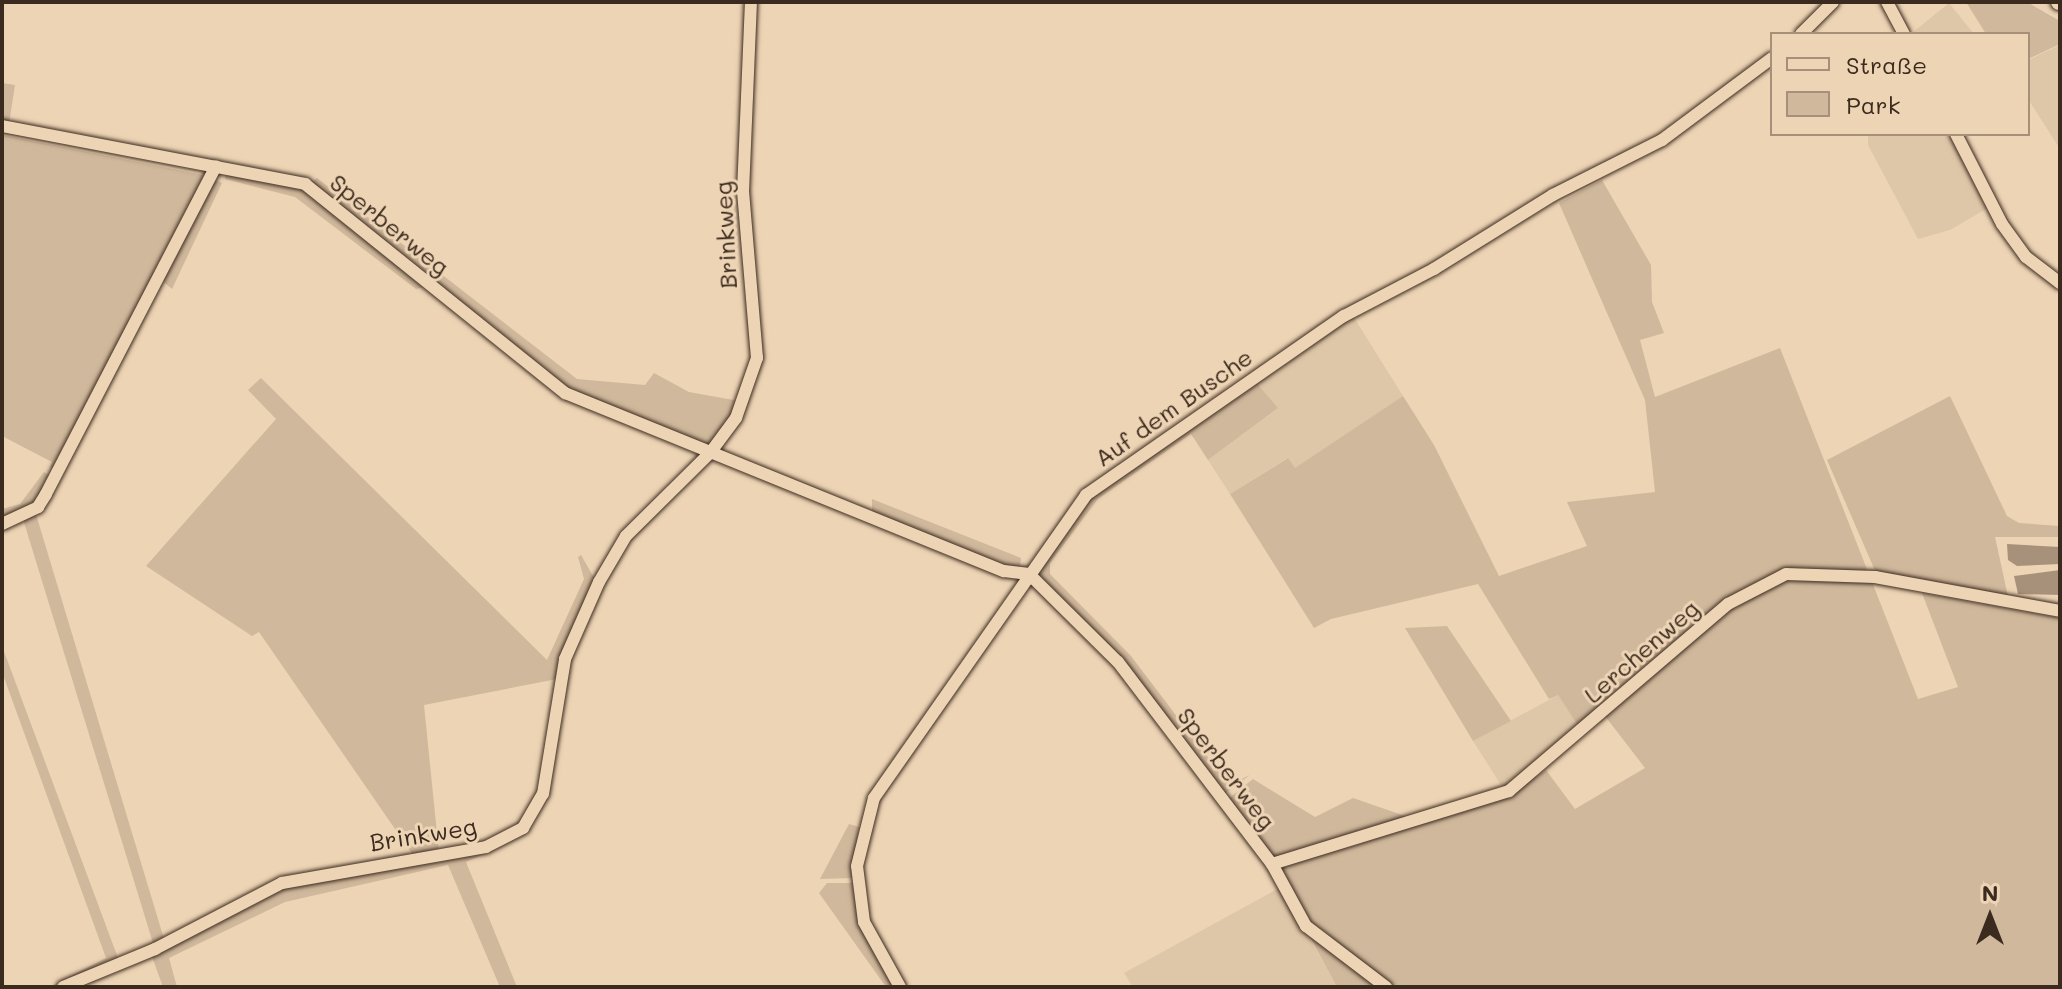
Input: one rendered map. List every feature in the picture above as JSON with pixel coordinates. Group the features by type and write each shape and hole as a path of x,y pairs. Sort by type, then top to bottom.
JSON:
{"street":[{"name":"Brinkweg","path":"63,987 155,949 282,883 486,847 523,828 543,794 565,659 599,582 626,536 710,453 736,418 757,358 743,192 751,2"},
{"path":"1803,32 1833,2"},
{"path":"1887,2 1903,32"},
{"name":"Auf dem Busche","path":"900,987 864,922 857,866 874,798 1017,589 1086,495 1344,316 1434,269 1553,195 1662,140 1770,59"},
{"name":"Sperberweg","path":"2,126 305,184 565,393 694,441 710,453"},
{"path":"1957,136 2002,224 2026,257 2060,283"},
{"path":"2,524 38,507 46,494 216,166"},
{"path":"710,453 1004,571 1029,574"},
{"path":"1004,571 1017,589"},
{"name":"Sperberweg","path":"1029,574 1118,662 1272,864 1306,926 1386,987"},
{"name":"Lerchenweg","path":"1272,864 1509,791 1728,604 1786,574 1875,577 2060,611"}],"shaded area":[{"path":"1949,3 1972,32 1913,32"},
{"path":"2060,45 2060,149 2030,102 2030,59"},
{"path":"1868,136 1968,136 1956,142 1991,206 1950,230 1918,239 1868,145"},
{"path":"1353,316 1403,396 1295,469 1287,458 1230,494 1208,460 1277,409 1254,380"},
{"path":"2007,544 2060,547 2060,564 2017,566 2008,560"},
{"path":"2060,570 2060,595 2018,594 2014,576"},
{"path":"1558,695 1580,729 1503,788 1473,741"},
{"path":"1281,887 1337,987 1133,987 1124,973"}],"green space":[{"path":"1966,2 2027,2 2060,21 2060,44 2030,58 2030,32 1985,32"},
{"path":"2,83 15,85 9,123 2,123"},
{"path":"2,135 208,176 56,470 50,467 52,462 2,436"},
{"path":"227,170 292,182 429,286 416,289 295,197 225,179"},
{"path":"317,178 577,379 645,385 654,373 689,392 739,401 733,417 711,446 566,390 310,183"},
{"path":"213,179 222,183 172,289 161,280"},
{"path":"1602,180 1651,265 1652,302 1664,333 1640,340 1655,397 1780,348 1918,699 1958,687 1922,593 2060,618 2060,987 1337,987 1306,930 1282,871 1284,864 1509,796 1546,770 1575,809 1645,768 1605,716 1580,729 1558,695 1549,699 1478,584 1331,619 1314,628 1230,494 1288,458 1295,468 1403,396 1434,445 1499,576 1587,546 1567,502 1655,492 1645,400 1559,203"},
{"path":"261,378 547,660 584,579 578,557 581,555 596,581 557,679 424,705 439,853 413,855 259,632 252,636 146,566 276,419 248,390"},
{"path":"1254,380 1278,408 1208,460 1191,434 1098,499 1050,563 1050,574 1131,656 1229,785 1250,775 1224,794 1178,733 1034,575 1090,496"},
{"path":"1950,396 2007,516 2019,523 2060,526 2060,537 1995,537 2009,601 1876,573 1827,460"},
{"path":"44,472 53,478 36,505 2,521 2,509 20,504"},
{"path":"872,499 1021,558 1020,567 1006,566 872,514"},
{"path":"35,511 164,939 153,943 23,519"},
{"path":"1447,626 1511,721 1473,741 1405,628"},
{"path":"2,646 118,958 58,987 53,985 106,958 2,672"},
{"path":"1253,779 1315,817 1353,798 1408,817 1272,859 1228,799"},
{"path":"849,824 859,827 854,878 820,879"},
{"path":"493,850 466,862 517,987 500,987 448,865 285,902 169,958 177,987 163,987 151,954 294,883"},
{"path":"827,883 852,883 861,923 895,987 886,987 819,893"}]}
